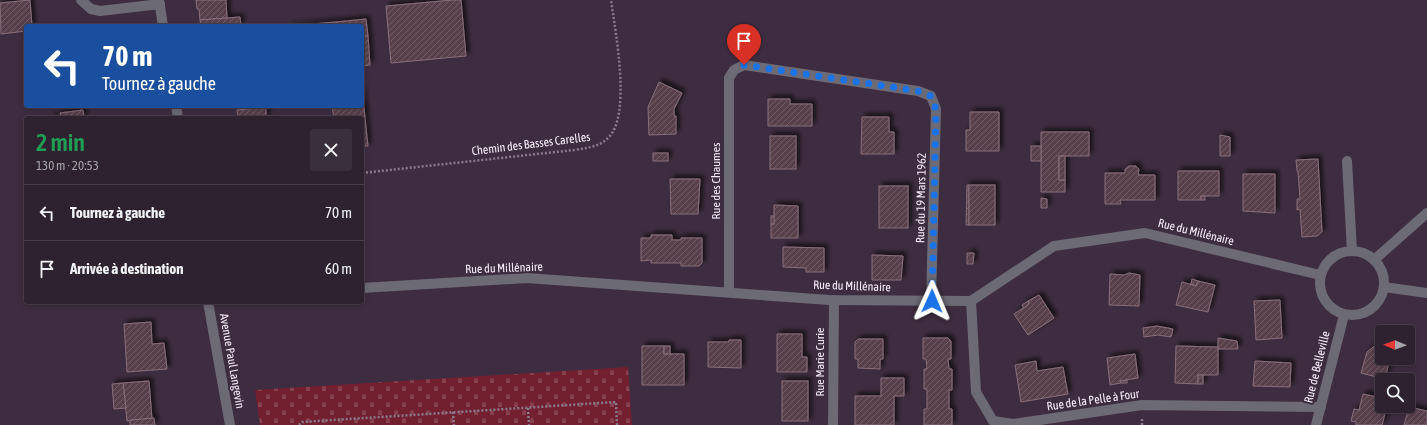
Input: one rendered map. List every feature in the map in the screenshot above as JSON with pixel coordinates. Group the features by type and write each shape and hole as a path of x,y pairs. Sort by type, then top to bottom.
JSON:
{"street":[{"path":"81,0 91,9 100,11 159,2 163,24"},
{"name":"Rue des Chaumes","path":"729,292 729,78 734,70 744,65 918,91 931,96"},
{"name":"Rue du 19 Mars 1962","path":"931,96 936,109 932,301"},
{"path":"1347,161 1352,251"},
{"path":"1374,260 1427,213"},
{"name":"Rue du Millénaire","path":"364,288 527,278 834,300 971,301 1054,246 1145,233 1320,276"},
{"path":"1346,251 1358,251 1367,254 1374,260 1381,268 1384,279 1384,288 1379,302 1373,308 1364,313 1352,316 1331,308 1323,298 1320,287 1320,276 1326,264 1334,256 1346,251"},
{"path":"1384,288 1427,293"},
{"name":"Rue Marie Curie","path":"833,425 834,300"},
{"name":"Rue de la Pelle à Four","path":"971,301 976,392 993,421 1013,424 1142,405 1321,407"},
{"name":"Avenue Paul Langevin","path":"208,304 230,425"},
{"name":"Rue de Belleville","path":"1316,425 1344,314"}],"path":[{"name":"Chemin des Basses Carelles","path":"364,173 595,147 609,137 616,123 621,104 620,67 611,0"},
{"path":"299,425 302,422 616,402 617,425"},
{"path":"528,408 529,425"},
{"path":"453,412 454,425"}],"green space":[{"path":"628,367 632,425 260,425 255,390"}],"building":[{"path":"30,0 32,24 24,24 24,31 1,34 0,3"},
{"path":"196,0 226,0 227,18 200,20"},
{"path":"461,0 466,56 391,63 386,6"},
{"path":"240,17 241,24 201,24 200,20"},
{"path":"366,19 368,36 364,36 364,24 336,24 336,22"},
{"path":"336,22 336,24 312,24"},
{"path":"364,36 368,36 370,65 364,66"},
{"path":"659,82 682,93 674,109 674,116 676,116 676,134 649,135 648,107"},
{"path":"768,99 790,99 790,104 812,104 812,126 768,126"},
{"path":"266,108 266,116 238,116 237,110"},
{"path":"332,108 364,108 368,146 364,146 364,116 334,116"},
{"path":"83,110 84,116 61,116 60,113"},
{"path":"970,112 999,112 999,151 966,151 966,130 970,130"},
{"path":"862,117 889,117 889,132 894,132 894,154 861,154"},
{"path":"1041,132 1089,132 1089,156 1059,156 1059,180 1065,180 1065,192 1041,192"},
{"path":"1220,135 1230,137 1230,156 1220,156"},
{"path":"770,136 796,136 796,169 770,169"},
{"path":"1031,146 1041,146 1041,161 1031,161"},
{"path":"653,153 668,153 668,161 653,161"},
{"path":"1059,156 1065,156 1065,180 1059,180"},
{"path":"1318,159 1322,232 1317,236 1302,237 1300,209 1297,210 1297,199 1300,199 1296,160"},
{"path":"1129,166 1136,166 1139,169 1138,175 1155,175 1155,200 1120,200 1121,204 1105,204 1105,173 1125,173 1125,169"},
{"path":"1178,171 1219,171 1219,196 1201,196 1201,200 1178,200"},
{"path":"1243,174 1275,174 1275,213 1243,211"},
{"path":"670,179 700,179 698,214 671,214"},
{"path":"967,185 969,185 969,225 966,225"},
{"path":"969,185 995,185 995,225 969,225"},
{"path":"879,186 908,186 908,228 879,228"},
{"path":"1201,196 1205,196 1205,200 1201,200"},
{"path":"1041,198 1047,199 1047,208 1041,208"},
{"path":"774,205 798,206 798,238 771,238 771,224 774,224"},
{"path":"771,216 774,216 774,224 771,224"},
{"path":"651,235 672,235 672,240 681,240 681,238 702,238 702,263 699,266 681,266 681,263 651,263 651,260 641,261 641,238 651,238"},
{"path":"783,247 824,248 824,272 806,272 806,268 783,267"},
{"path":"967,253 974,253 973,264 967,264"},
{"path":"872,255 903,256 901,280 872,280"},
{"path":"1129,273 1140,275 1139,306 1109,305 1110,274 1124,275"},
{"path":"1192,279 1198,281 1196,286 1191,284"},
{"path":"1198,281 1215,285 1208,312 1176,305 1182,282 1196,286"},
{"path":"1039,295 1054,318 1028,335 1014,314 1029,304 1028,301"},
{"path":"1280,300 1282,338 1256,340 1254,301"},
{"path":"1028,301 1029,304 1024,308 1022,305"},
{"path":"151,322 152,344 164,343 167,369 127,372 124,324"},
{"path":"1157,326 1173,329 1171,337 1158,335 1144,337 1143,328"},
{"path":"777,334 802,334 802,357 807,357 807,372 777,372"},
{"path":"923,338 948,338 951,341 951,359 948,359 949,369 952,369 952,390 949,390 949,409 952,409 952,425 924,425 924,409 927,409 927,389 924,389 924,369 927,369 926,359 923,359"},
{"path":"1218,338 1237,341 1238,349 1218,349"},
{"path":"858,339 883,339 883,359 880,359 880,369 858,368 858,359 855,359 855,342"},
{"path":"729,340 741,340 741,368 708,367 708,342 729,342"},
{"path":"642,346 664,346 664,354 684,354 684,385 642,385"},
{"path":"664,346 670,346 670,354 664,354"},
{"path":"1176,346 1218,347 1218,375 1198,375 1198,384 1175,383"},
{"path":"1375,346 1375,365 1389,365 1386,373 1375,373 1375,376 1361,373 1367,352"},
{"path":"1135,354 1138,378 1120,381 1121,383 1110,385 1107,358"},
{"path":"1036,361 1037,371 1063,367 1068,394 1021,402 1015,365"},
{"path":"1255,361 1291,363 1290,387 1253,386"},
{"path":"1198,375 1203,375 1203,384 1198,384"},
{"path":"881,378 904,378 904,396 894,396 894,425 855,425 855,396 881,396"},
{"path":"1127,380 1127,383 1121,383 1120,381"},
{"path":"149,381 152,419 127,421 123,383"},
{"path":"782,381 808,381 808,421 782,421"},
{"path":"123,383 126,408 114,409 112,384"},
{"path":"1363,394 1375,397 1375,413 1385,413 1382,425 1356,425 1356,422 1351,421 1354,409 1359,410"},
{"path":"1415,408 1427,411 1427,425 1404,425 1407,413 1415,413"},
{"path":"154,418 155,425 130,425 130,420"}],"route":[{"path":"744,65 918,91 931,96 936,109 932,301"}]}
